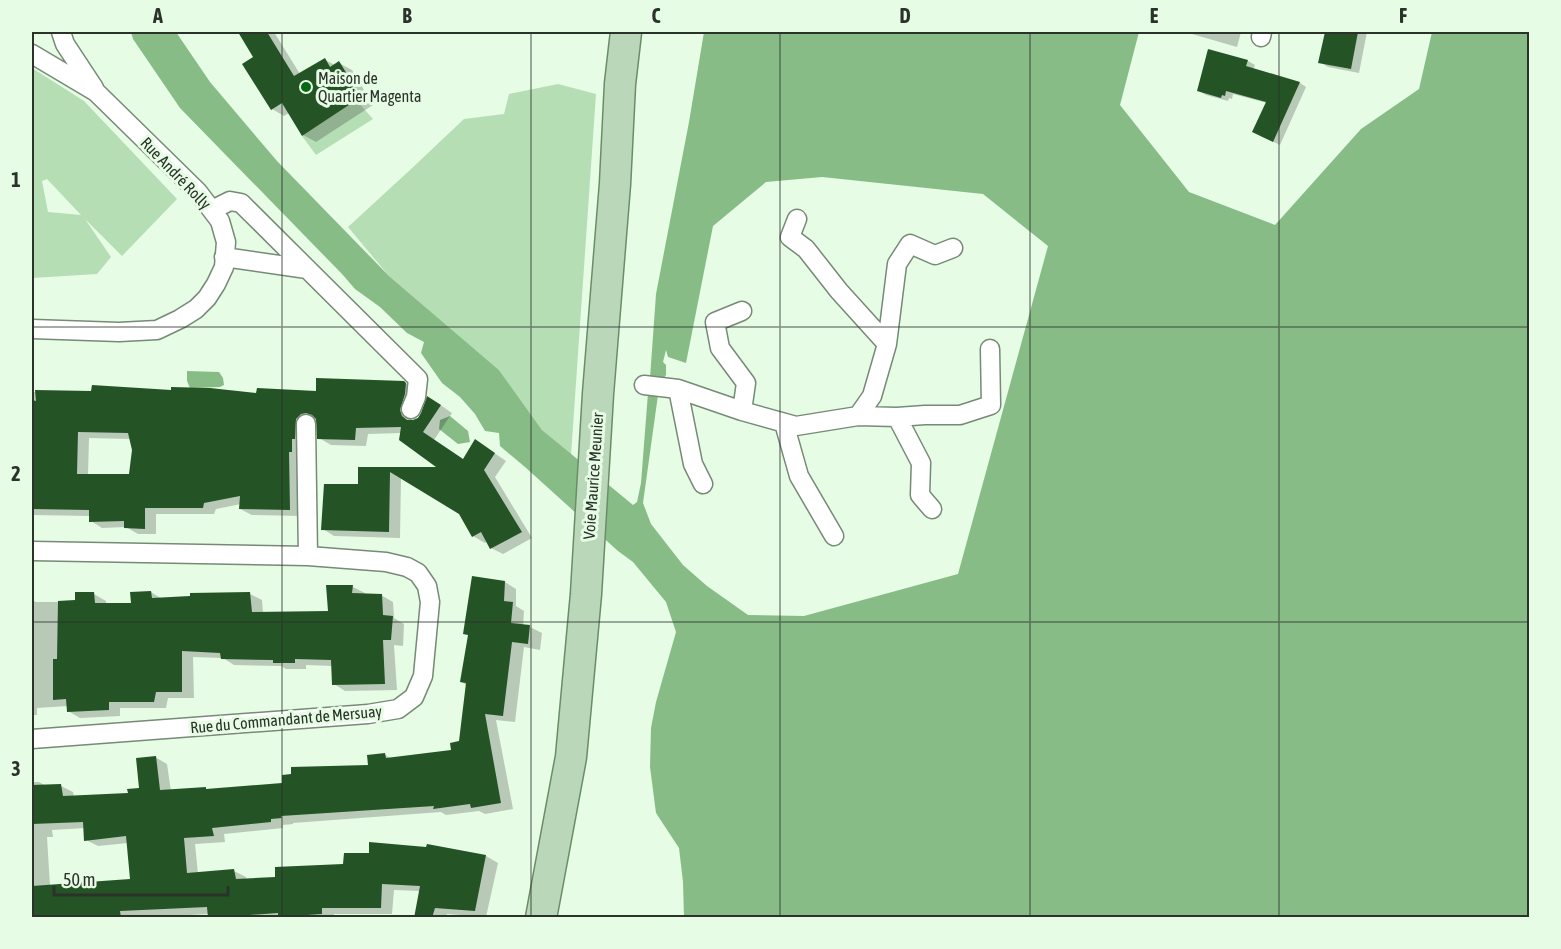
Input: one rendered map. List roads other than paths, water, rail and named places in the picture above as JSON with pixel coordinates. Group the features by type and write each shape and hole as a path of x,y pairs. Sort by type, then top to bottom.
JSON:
{"main road":[{"name":"Voie Maurice Meunier","path":"541,918 571,757 586,594 620,84 626,32"}],"street":[{"path":"61,32 65,44 96,92"},
{"name":"Rue André Rolly","path":"32,54 96,92 198,192 220,221 226,242 224,267 207,298 196,309 157,330 119,332 32,329"},
{"path":"212,210 230,201 241,203 418,379 416,397 411,409"},
{"path":"797,219 790,237 806,249 839,291 887,344"},
{"path":"858,416 872,396 887,344 897,264 910,244 935,255 953,248"},
{"path":"224,257 307,269"},
{"path":"742,310 715,322 720,348 746,383 742,411"},
{"path":"644,385 678,389 742,411 796,426 858,416 960,415 991,405 990,349"},
{"path":"678,389 693,464 703,484"},
{"path":"897,417 921,463 920,495 932,509"},
{"path":"784,423 799,476 834,536"},
{"path":"306,424 308,556"},
{"name":"Rue du Commandant de Mersuay","path":"32,551 308,556 386,562 407,567 418,573 427,586 430,602 423,676 414,698 398,709 368,714 32,739"}],"place":[{"name":"Maison de Quartier Magenta","path":"306,87"}]}
